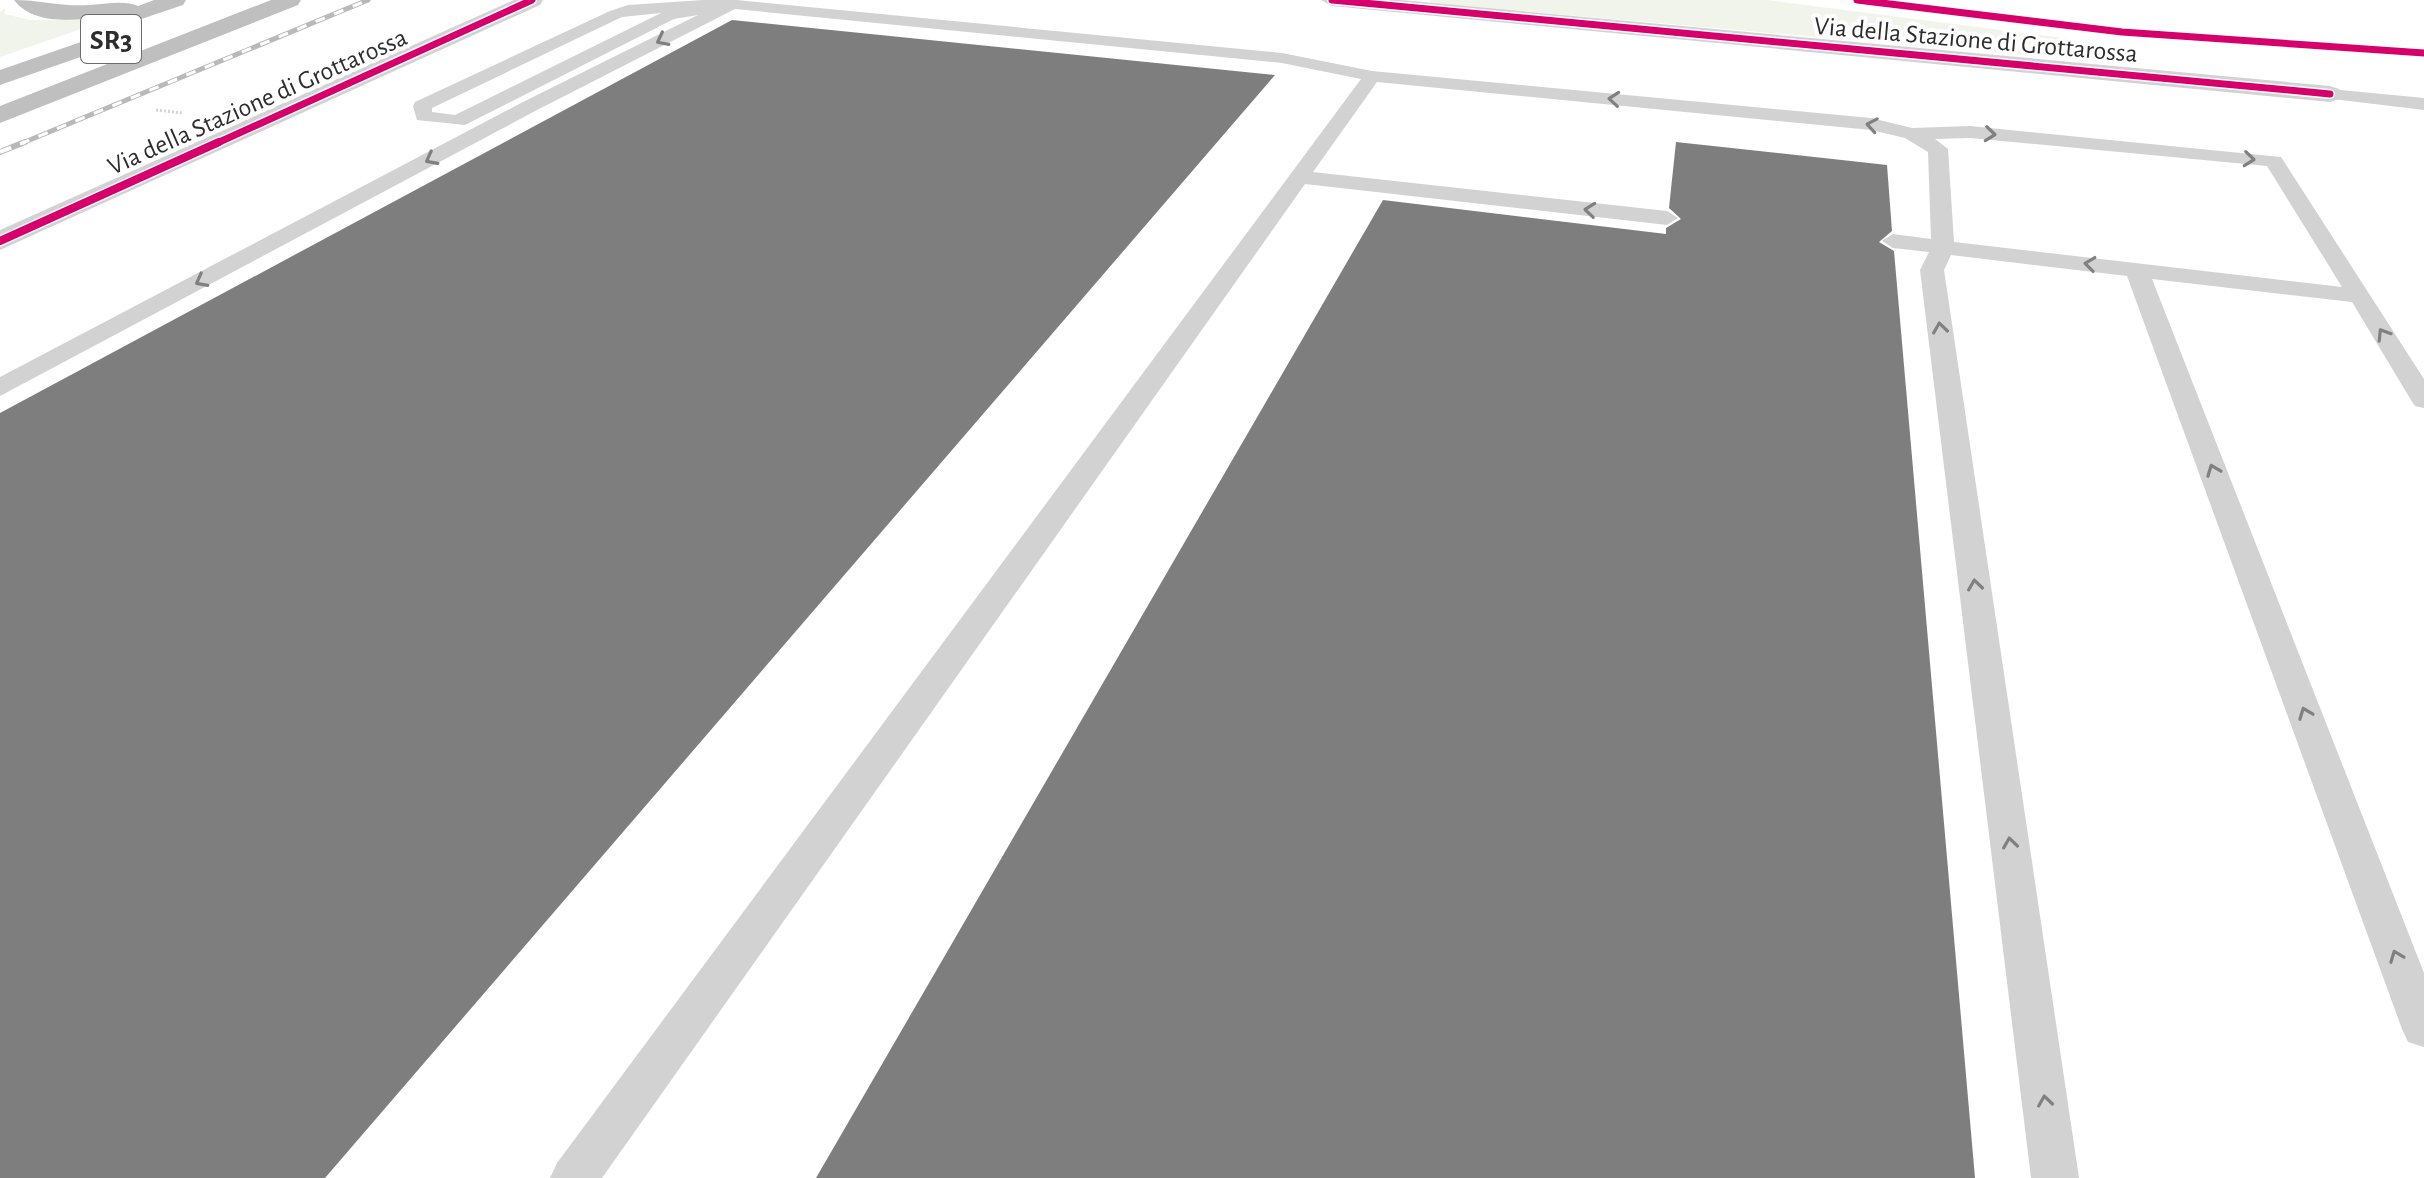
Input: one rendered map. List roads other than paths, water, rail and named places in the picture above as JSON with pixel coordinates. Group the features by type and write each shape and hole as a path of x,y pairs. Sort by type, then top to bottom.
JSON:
{"highway":[{"path":"0,6 9,0"},
{"path":"25,0 27,5 43,10 83,12 158,0"},
{"path":"0,115 290,0"},
{"name":"SR3","path":"0,61 184,5"},
{"name":"SR3","path":"0,78 184,5"}],"street":[{"name":"Via della Stazione di Grottarossa","path":"0,241 532,0"},
{"name":"Via della Stazione di Grottarossa","path":"1332,0 2330,94"}],"lane":[{"path":"698,0 1282,58 1372,76 1871,124 1912,134 1970,132 2274,161 2424,400"},
{"path":"731,5 670,15 458,121 424,116 422,106 616,14 628,10 731,5"},
{"path":"0,388 530,106 731,5"},
{"path":"574,1178 1372,76"},
{"path":"2330,94 2424,104"},
{"path":"1912,134 1938,149 1943,247 1932,270 2055,1178"},
{"path":"1299,177 1667,218"},
{"path":"1893,241 2360,296"},
{"path":"2137,270 2424,1029"}],"railway":[{"path":"20,144 368,0"},
{"path":"20,144 25,142"},
{"path":"0,152 20,144"}]}
